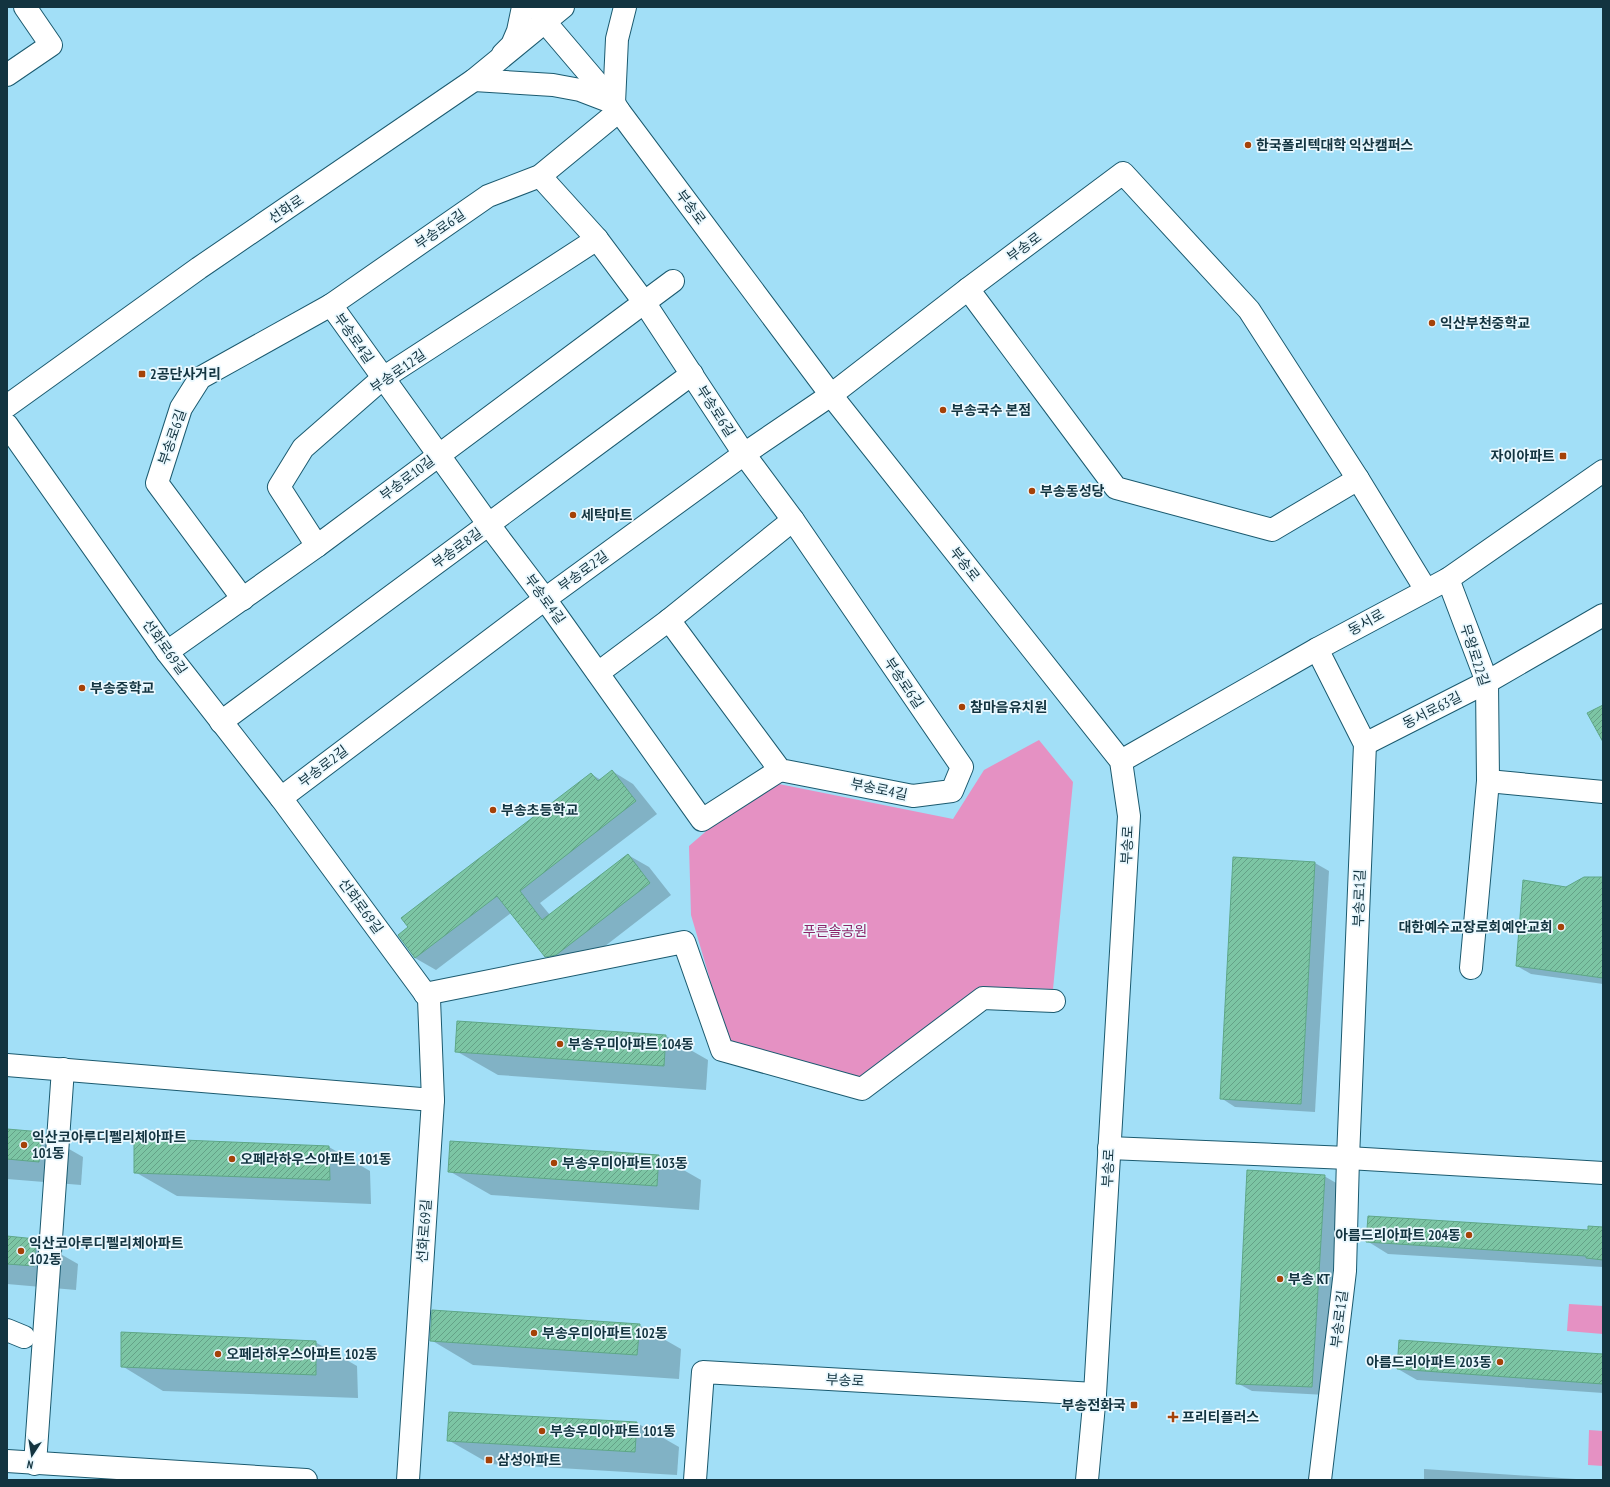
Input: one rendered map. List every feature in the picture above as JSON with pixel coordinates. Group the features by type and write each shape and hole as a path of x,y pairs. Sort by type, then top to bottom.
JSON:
{"street":[{"path":"7,75 51,45 25,7"},
{"path":"474,80 512,45 518,31 523,7"},
{"name":"선화로","path":"7,406 199,268 474,80 542,15 563,7"},
{"path":"540,176 617,107 617,39 625,7"},
{"name":"부송로","path":"542,15 617,107 831,395 1121,761 1129,816 1095,1394 1088,1480"},
{"path":"474,80 553,85 580,90 617,107"},
{"name":"부송로","path":"831,395 968,289 1123,173 1249,310 1358,479"},
{"name":"부송로6길","path":"243,599 157,483 181,408 200,378 331,305 488,196 540,176 597,239 644,302 744,454 793,520 962,767"},
{"name":"부송로12길","path":"317,546 279,488 303,448 383,378 597,239"},
{"name":"부송로10길","path":"167,652 317,546 673,281"},
{"path":"968,289 1116,488 1272,530 1358,479 1426,590"},
{"name":"부송로4길","path":"331,305 438,455 545,599 702,820 780,770 913,796 952,791 962,767"},
{"name":"부송로8길","path":"221,722 692,374"},
{"name":"부송로2길","path":"281,798 545,599 744,454 831,395"},
{"name":"선화로69길","path":"7,424 167,652 281,798 429,999 433,1100 408,1480"},
{"name":"동서로","path":"1121,761 1317,649 1448,579 1603,471"},
{"path":"598,673 669,620 793,520"},
{"name":"무왕로22길","path":"1448,579 1487,682 1488,781 1471,968"},
{"name":"동서로63길","path":"1365,744 1487,682 1603,615"},
{"path":"669,620 780,770"},
{"name":"부송로1길","path":"1317,649 1365,744 1348,1158 1345,1270 1320,1480"},
{"path":"1488,781 1603,792"},
{"path":"425,994 684,942 722,1050 862,1089 983,998 1054,1001"},
{"path":"7,1065 433,1100"},
{"path":"35,1464 63,1069"},
{"path":"1109,1148 1348,1158 1603,1173"},
{"name":"부송로","path":"695,1480 703,1372 1095,1394"},
{"path":"7,1461 35,1464 306,1480"}],"green space":[{"name":"푸른솔공원","path":"1039,740 1073,782 1053,989 981,987 859,1081 729,1044 691,915 689,846 764,781 953,819 984,770"},
{"path":"1569,1304 1603,1306 1603,1334 1567,1331"},
{"path":"1589,1430 1603,1431 1603,1466 1588,1465"}],"building":[{"path":"1603,705 1603,742 1587,713"},
{"name":"부송초등학교","path":"612,770 636,801 520,891 542,920 628,854 650,883 556,955 545,957 497,896 415,958 398,935 408,927 401,918 591,773 598,781"},
{"path":"1233,857 1315,862 1301,1104 1220,1099"},
{"name":"대한예수교장로회예안교회","path":"1584,877 1603,877 1603,978 1516,966 1523,880 1566,887"},
{"name":"부송우미아파트 104동","path":"457,1021 666,1035 664,1066 455,1052"},
{"name":"익산코아루디펠리체아파트 101동","path":"7,1129 42,1132 39,1162 7,1159"},
{"name":"오페라하우스아파트 101동","path":"134,1138 329,1146 330,1180 134,1173"},
{"name":"부송우미아파트 103동","path":"450,1141 659,1155 657,1186 448,1172"},
{"name":"부송 KT","path":"1247,1170 1325,1175 1312,1387 1236,1384"},
{"name":"아름드리아파트 204동","path":"1368,1216 1588,1230 1588,1226 1603,1227 1603,1260 1586,1258 1586,1256 1366,1242"},
{"name":"익산코아루디펠리체아파트 102동","path":"7,1236 36,1239 34,1266 7,1264"},
{"name":"부송우미아파트 102동","path":"432,1310 640,1324 637,1355 430,1341"},
{"name":"오페라하우스아파트 102동","path":"121,1332 316,1341 316,1375 121,1367"},
{"name":"아름드리아파트 203동","path":"1399,1340 1603,1354 1603,1384 1397,1369"},
{"name":"부송우미아파트 101동","path":"449,1412 637,1422 635,1452 447,1441"}],"place":[{"name":"한국폴리텍대학 익산캠퍼스","path":"1248,145"},
{"name":"익산부천중학교","path":"1432,323"},
{"name":"2공단사거리","path":"142,374"},
{"name":"부송국수 본점","path":"943,410"},
{"name":"자이아파트","path":"1563,456"},
{"name":"부송동성당","path":"1032,491"},
{"name":"세탁마트","path":"573,515"},
{"name":"부송중학교","path":"82,688"},
{"name":"참마음유치원","path":"962,707"},
{"name":"부송초등학교","path":"493,810"},
{"name":"대한예수교장로회예안교회","path":"1561,927"},
{"name":"부송우미아파트 104동","path":"560,1044"},
{"name":"익산코아루디펠리체아파트 101동","path":"24,1145"},
{"name":"오페라하우스아파트 101동","path":"232,1159"},
{"name":"부송우미아파트 103동","path":"554,1163"},
{"name":"아름드리아파트 204동","path":"1469,1235"},
{"name":"익산코아루디펠리체아파트 102동","path":"21,1251"},
{"name":"부송 KT","path":"1280,1279"},
{"name":"부송우미아파트 102동","path":"534,1333"},
{"name":"오페라하우스아파트 102동","path":"218,1354"},
{"name":"아름드리아파트 203동","path":"1500,1362"},
{"name":"부송전화국","path":"1134,1405"},
{"name":"프리티플러스","path":"1173,1417"},
{"name":"부송우미아파트 101동","path":"542,1431"},
{"name":"삼성아파트","path":"489,1460"}]}
